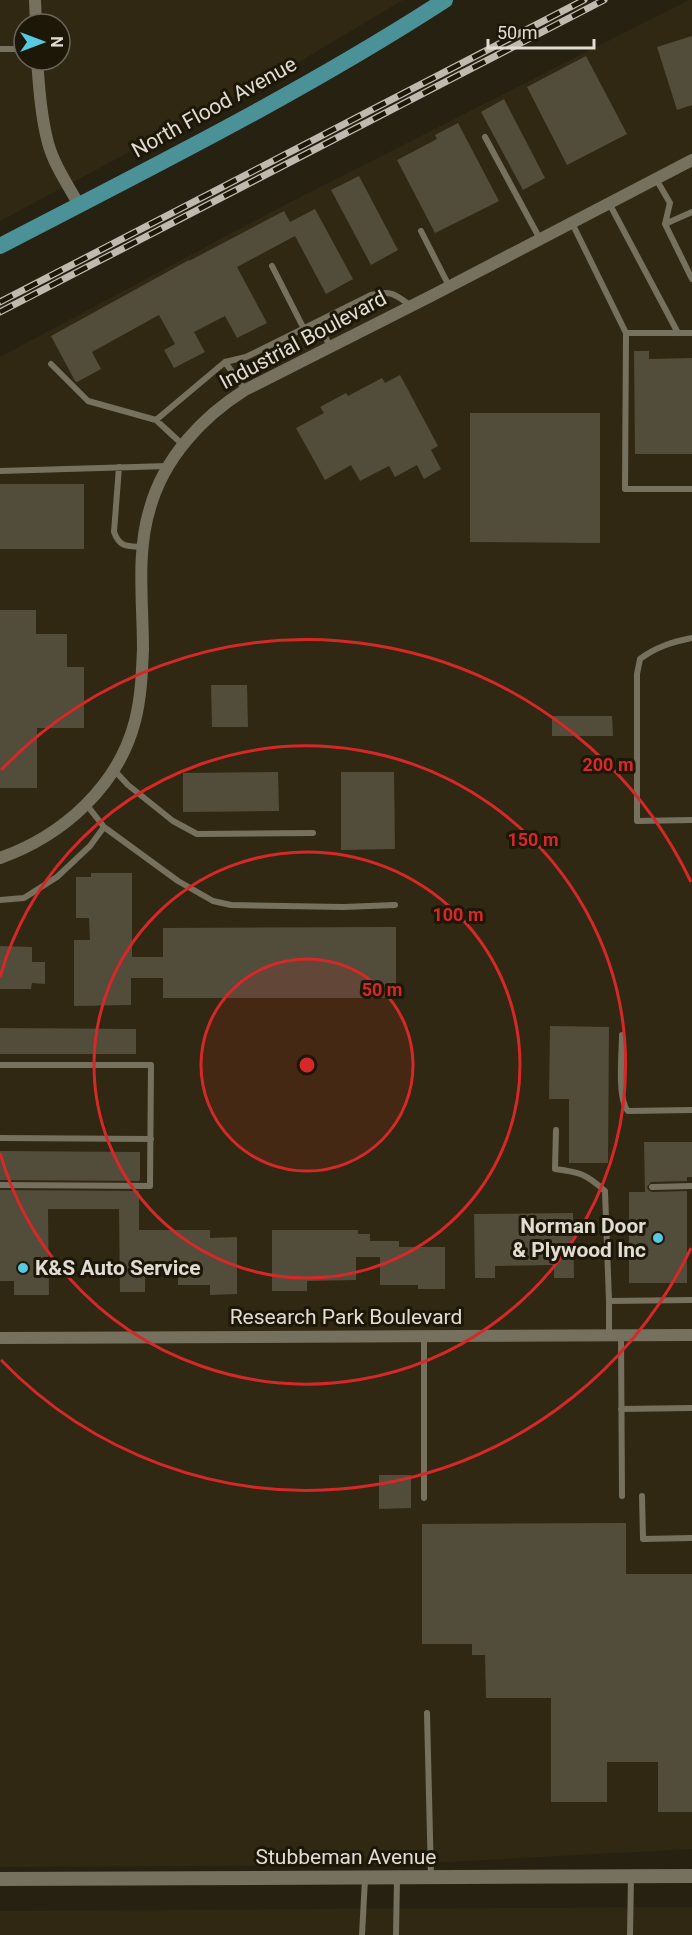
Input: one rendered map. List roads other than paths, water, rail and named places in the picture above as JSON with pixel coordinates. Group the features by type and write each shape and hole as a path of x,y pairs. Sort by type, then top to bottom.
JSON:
{"main road":[{"name":"North Flood Avenue","path":"0,246 277,99 364,50 445,0"}],"street":[{"path":"38,72 41,107 48,143 79,205"},
{"name":"Industrial Boulevard","path":"0,858 26,849 59,829 86,804 114,770 130,736 139,705 143,646 142,559 150,507 168,466 183,445 217,409 245,390 692,160"},
{"name":"Research Park Boulevard","path":"0,1338 692,1335"},
{"name":"Stubbeman Avenue","path":"0,1879 692,1876"}],"lane":[{"path":"485,137 540,239"},
{"path":"656,178 670,203 665,224 692,279"},
{"path":"609,202 678,333"},
{"path":"665,224 692,212"},
{"path":"572,222 626,333 626,489 692,489"},
{"path":"421,231 449,286"},
{"path":"272,266 304,329"},
{"path":"156,420 225,362 246,357 371,295 385,291 395,294 411,306"},
{"path":"317,322 330,346"},
{"path":"626,333 692,333"},
{"path":"225,362 245,390"},
{"path":"51,364 88,401 156,420 183,445"},
{"path":"0,471 168,466"},
{"path":"119,467 114,532 118,541 125,545 143,547"},
{"path":"692,638 674,641 640,658 637,674 637,821 692,820"},
{"path":"114,770 173,821 197,834 313,833"},
{"path":"86,804 104,827 178,881 213,901 231,905 343,907 395,905"},
{"path":"0,900 24,898 57,877 90,846 104,827"},
{"path":"622,1035 624,1107 628,1111 692,1110"},
{"path":"0,1065 151,1065 150,1186 0,1185"},
{"path":"556,1130 555,1169 579,1172 605,1191 609,1301 615,1336 621,1409 622,1496"},
{"path":"0,1138 151,1139"},
{"path":"652,1187 692,1186"},
{"path":"609,1301 692,1300"},
{"path":"424,1336 424,1498"},
{"path":"621,1409 692,1407"},
{"path":"642,1496 643,1539 692,1538"},
{"path":"427,1713 431,1877"},
{"path":"630,1935 631,1877"},
{"path":"362,1935 365,1878"},
{"path":"396,1935 397,1878"}],"railway":[{"path":"0,302 584,0"},
{"path":"0,312 604,0"}],"place":[{"name":"Norman Door & Plywood Inc","path":"658,1238"},
{"name":"K&S Auto Service","path":"23,1268"}]}
